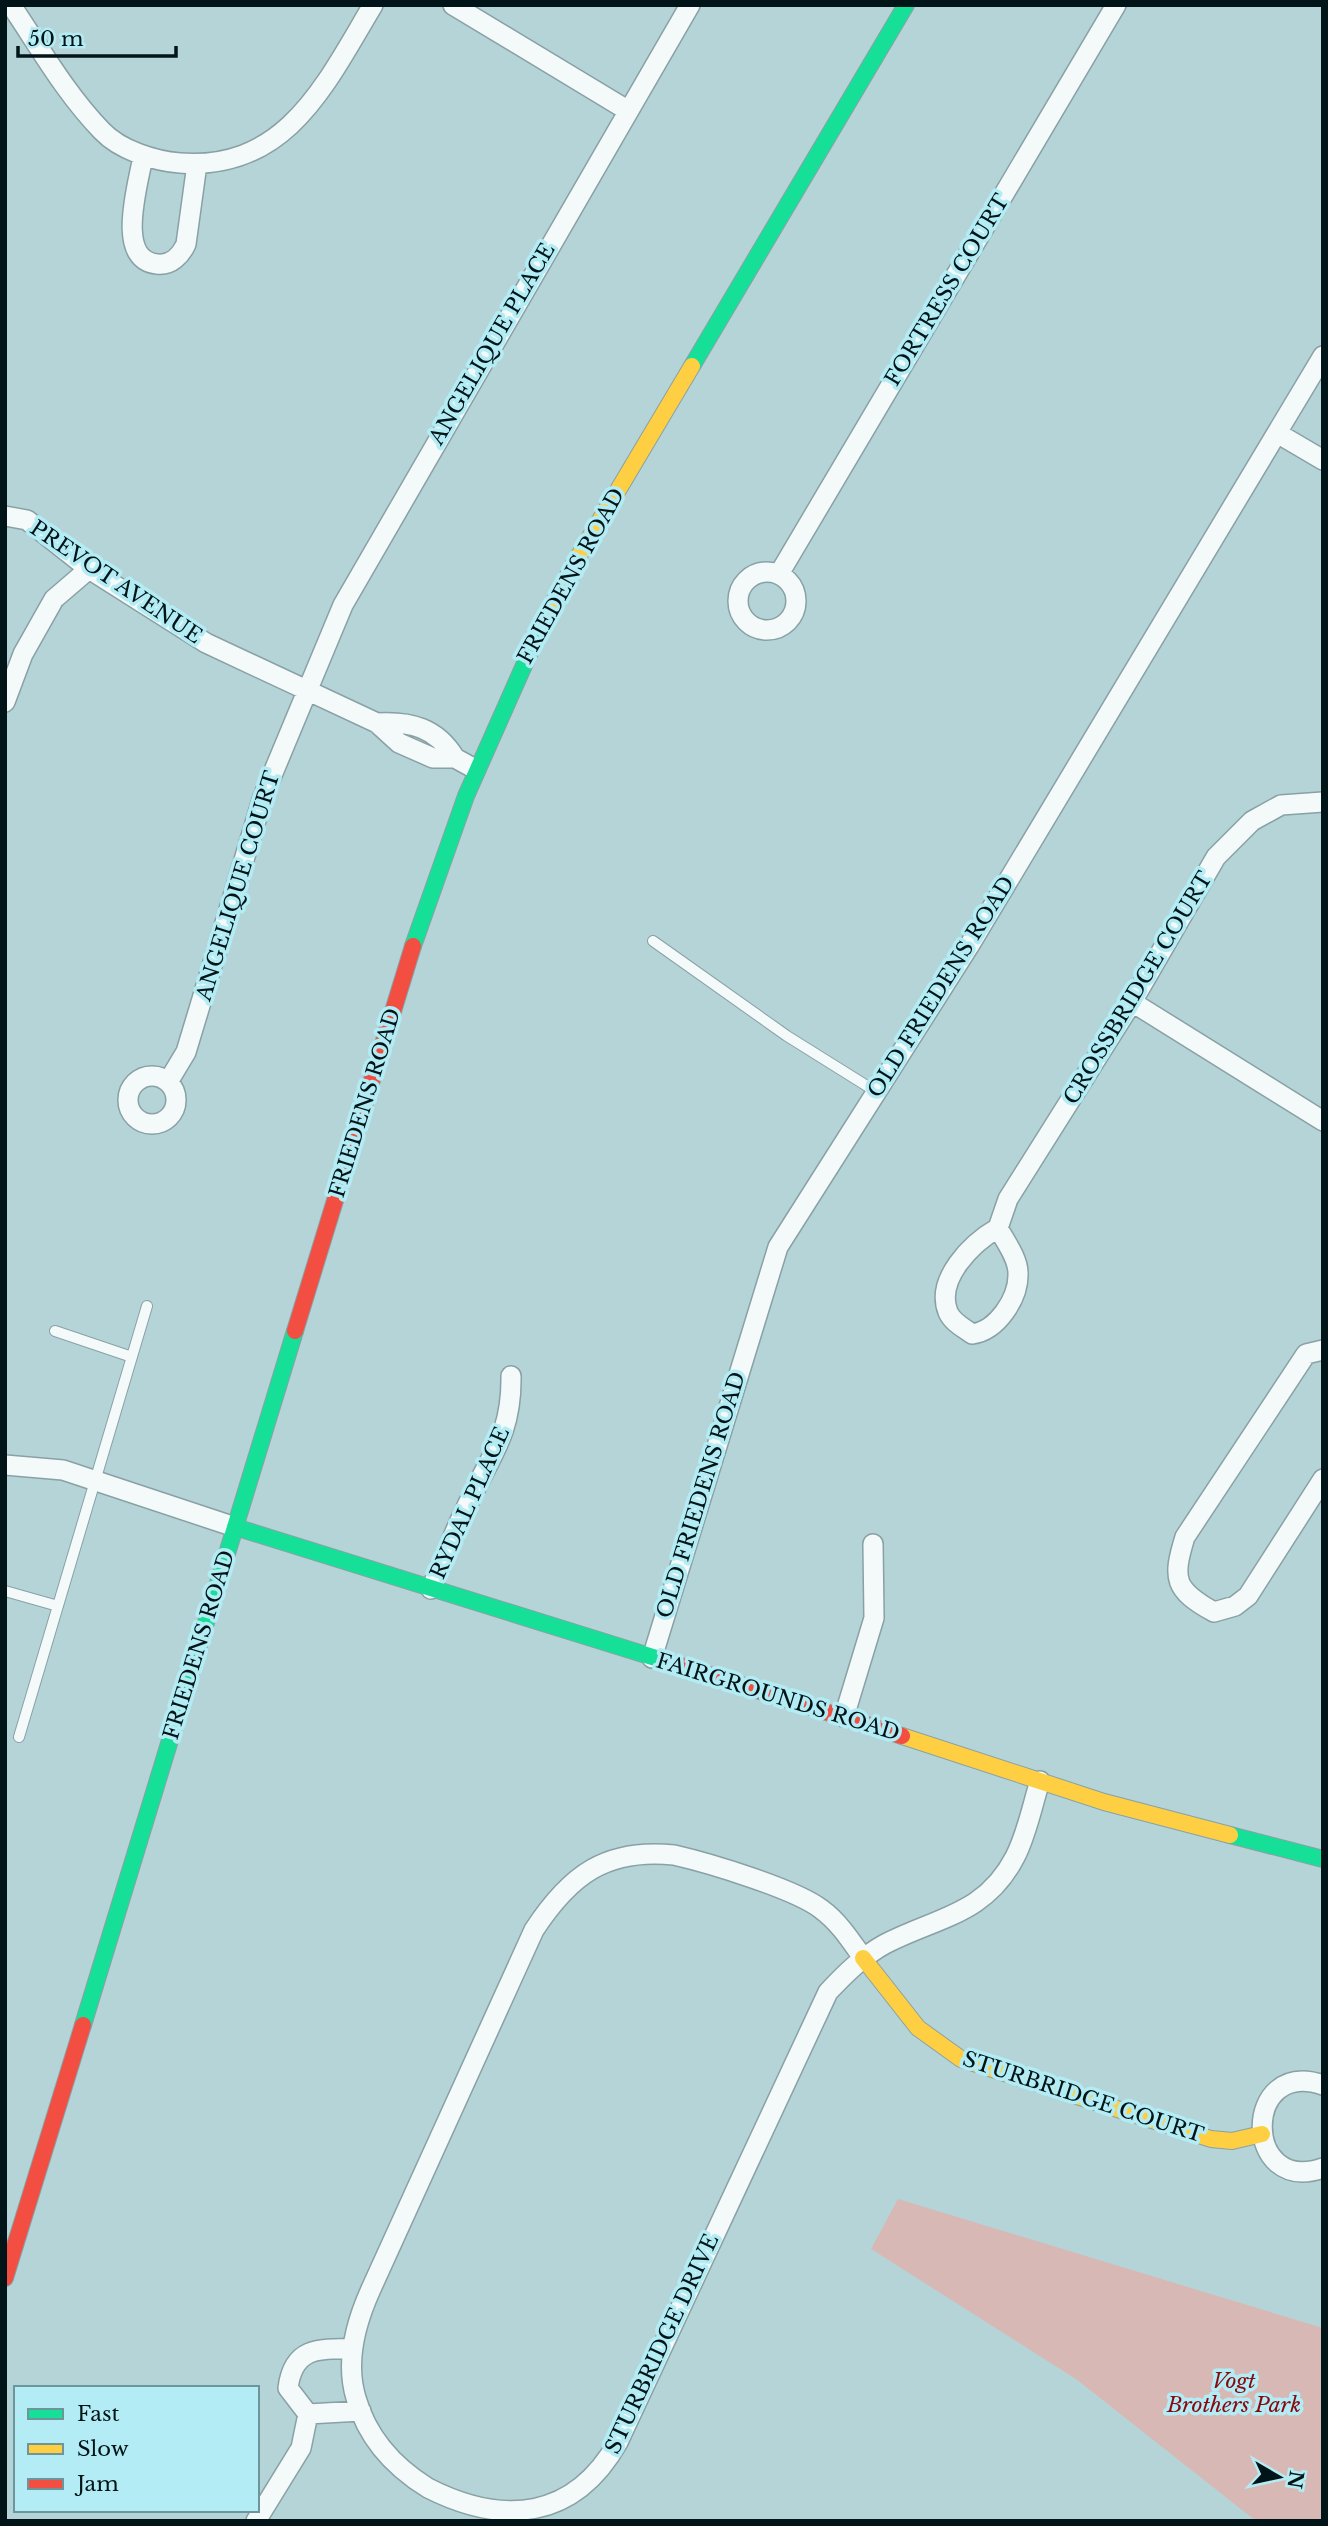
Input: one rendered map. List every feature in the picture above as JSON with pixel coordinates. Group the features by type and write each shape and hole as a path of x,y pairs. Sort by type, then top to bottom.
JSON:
{"main road":[{"name":"FRIEDENS ROAD","path":"5,2278 415,941 475,769 542,621 574,564 906,5"},
{"name":"FAIRGROUNDS ROAD","path":"235,1527 844,1717 1104,1802 1323,1859"},
{"name":"STURBRIDGE COURT","path":"863,1958 909,2020 941,2050 961,2059 1211,2139 1232,2141 1262,2134"}],"street":[{"path":"11,5 68,89 104,133 143,156 197,164 265,147 286,131 317,98 373,5"},
{"path":"453,5 627,110"},
{"name":"ANGELIQUE PLACE","path":"306,688 343,604 690,5"},
{"name":"FORTRESS COURT","path":"779,574 1116,5"},
{"path":"143,156 131,240 139,256 155,265 168,264 181,254 186,244 197,164"},
{"name":"OLD FRIEDENS ROAD","path":"652,1658 778,1247 969,946 1323,356"},
{"path":"1277,433 1323,460"},
{"name":"PREVOT AVENUE","path":"5,516 27,520 89,569 206,643 377,723 404,722 444,740 455,758 475,769"},
{"path":"5,702 23,654 54,599 89,569"},
{"name":"ANGELIQUE COURT","path":"168,1082 186,1052 263,797 306,688"},
{"name":"CROSSBRIDGE COURT","path":"998,1228 1008,1199 1132,1002 1216,858 1252,821 1281,805 1323,802"},
{"path":"1132,1002 1323,1121"},
{"path":"998,1228 1018,1271 1016,1292 1002,1316 984,1332 972,1334 948,1314 945,1298 963,1256 978,1239 998,1228"},
{"path":"1323,1350 1306,1354 1185,1537 1175,1568 1180,1585 1190,1599 1214,1612 1235,1606 1248,1596 1323,1479"},
{"name":"RYDAL PLACE","path":"431,1589 467,1506 502,1440 510,1415 511,1376"},
{"path":"5,1465 63,1471 235,1527"},
{"path":"844,1717 874,1618 873,1544"},
{"name":"STURBRIDGE DRIVE","path":"863,1958 847,1934 821,1909 797,1895 689,1858 656,1853 617,1857 584,1872 556,1897 534,1930 363,2305 352,2349 355,2396 369,2431 409,2476 459,2505 480,2512 525,2514 561,2502 591,2482 618,2442 828,1992 863,1958 885,1944 963,1911 984,1898 1016,1856 1040,1781"},
{"path":"1323,2085 1296,2082 1274,2094 1262,2115 1262,2134 1268,2152 1289,2169 1301,2172 1323,2168"},
{"path":"256,2521 302,2443 308,2414 288,2388 290,2370 298,2358 319,2350 352,2349"},
{"path":"308,2414 361,2411"}],"lane":[{"path":"653,941 787,1036 875,1091"},
{"path":"19,1737 146,1307"},
{"path":"55,1331 132,1357"},
{"path":"5,1591 58,1606"}],"green space":[{"name":"Vogt Brothers Park","path":"898,2199 1323,2328 1323,2521 1256,2521 1076,2379 871,2249"}],"traffic: fast":[{"path":"692,366 906,5"},
{"path":"413,946 466,796 541,627"},
{"path":"83,2025 295,1331"},
{"path":"235,1527 675,1664"},
{"path":"1230,1835 1323,1859"}],"traffic: slow":[{"path":"541,627 574,564 692,366"},
{"path":"902,1736 1104,1802 1230,1835"},
{"path":"863,1958 918,2028 961,2059 1211,2139 1232,2141 1262,2134"}],"traffic: jam":[{"path":"295,1331 413,946"},
{"path":"675,1664 902,1736"},
{"path":"5,2278 83,2025"}]}
